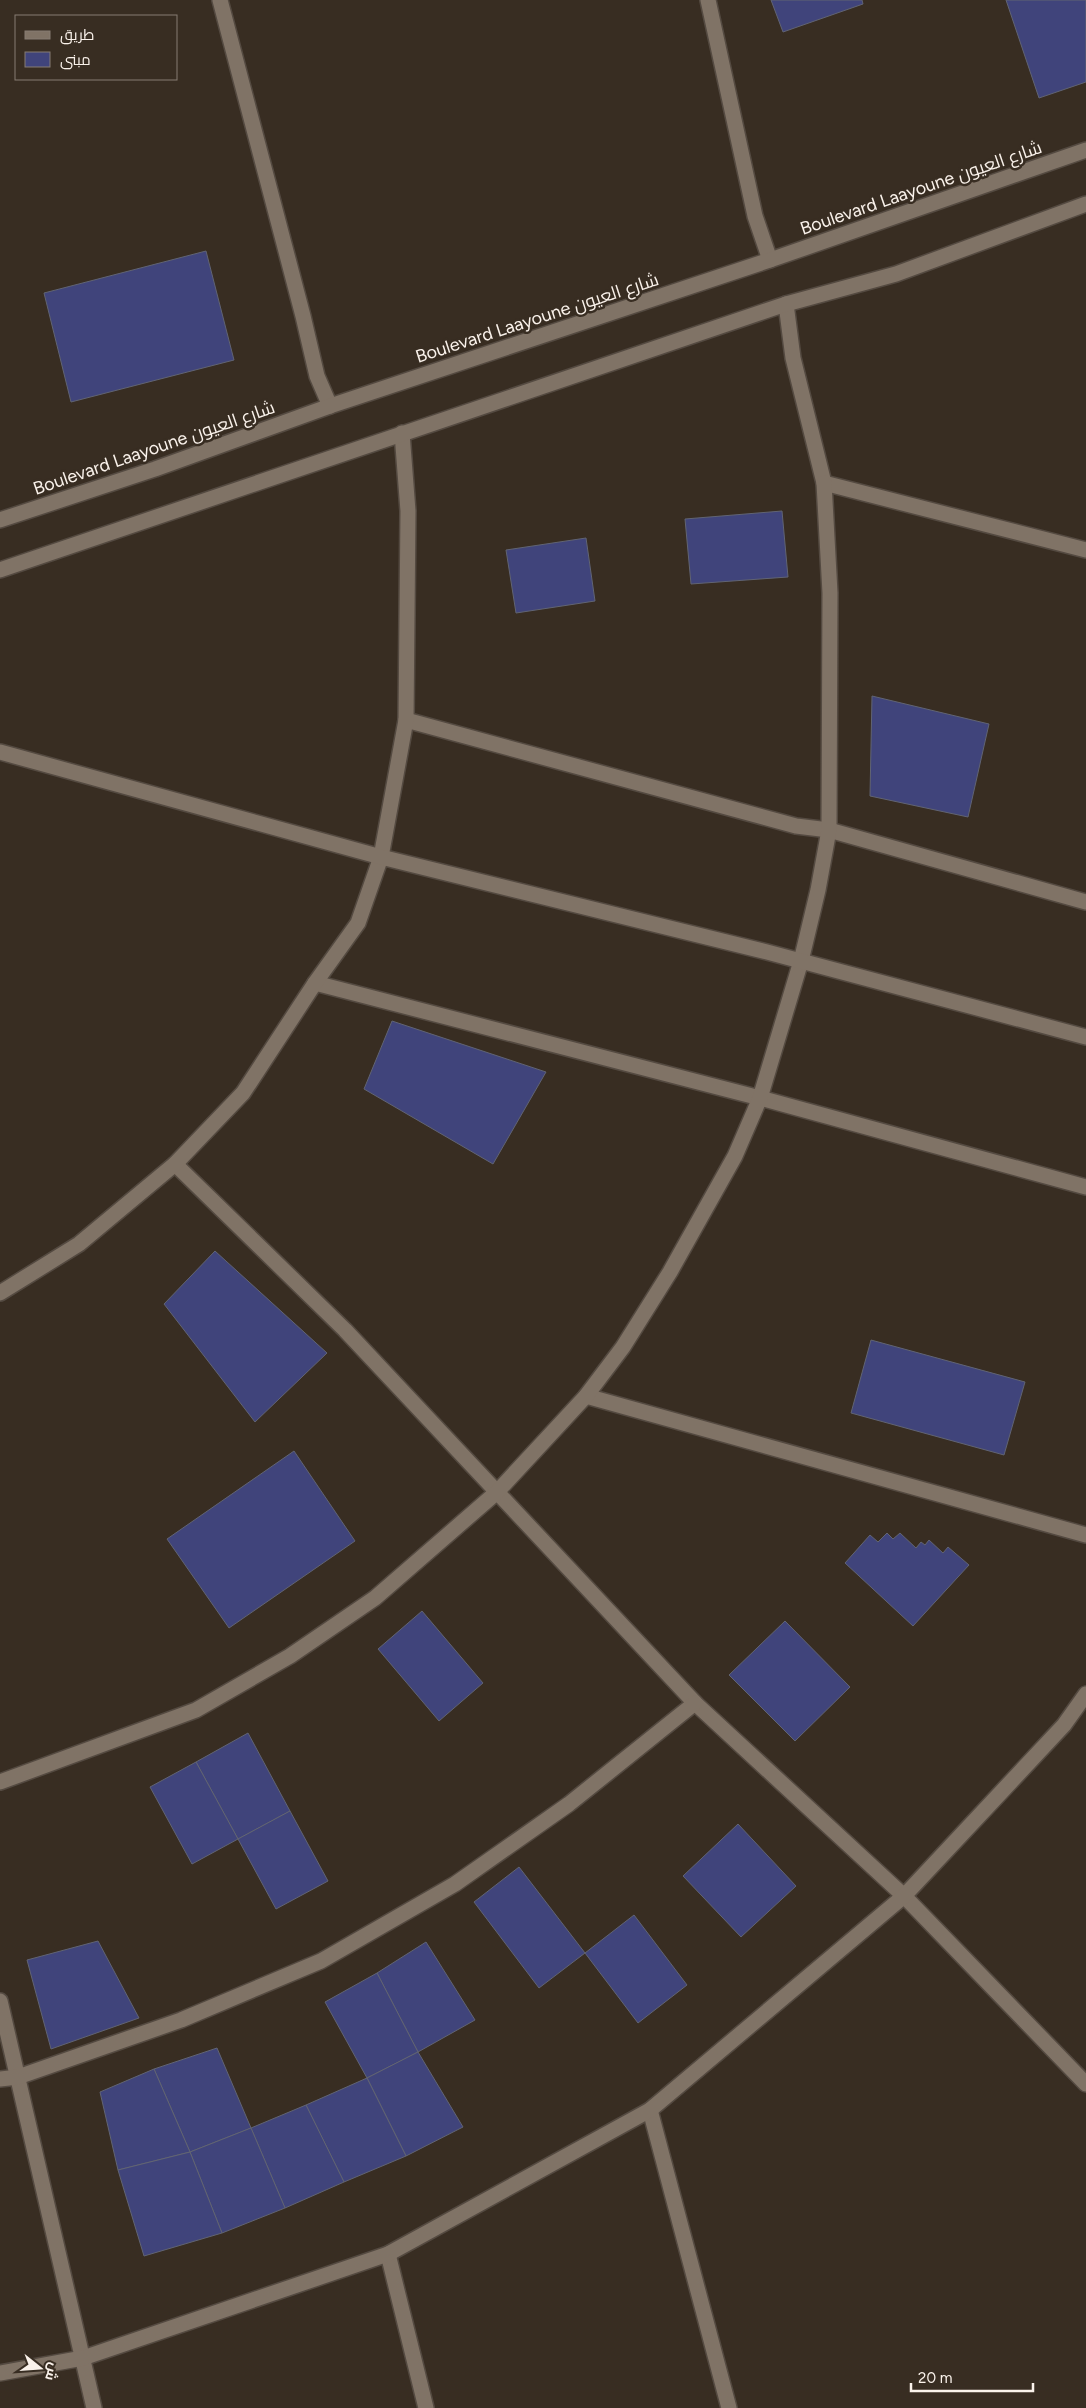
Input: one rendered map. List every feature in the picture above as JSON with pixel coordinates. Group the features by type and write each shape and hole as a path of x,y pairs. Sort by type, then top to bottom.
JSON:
{"street":[{"path":"220,0 317,376 330,406"},
{"path":"708,0 755,216 770,260"},
{"name":"Boulevard Laayoune شارع العيون","path":"0,520 155,469 330,406 770,260 1086,150"},
{"path":"0,570 786,304 896,274 1086,204"},
{"path":"0,1782 196,1710 290,1656 375,1598 497,1492 586,1396 623,1347 670,1272 735,1156 760,1098 801,961 829,830 830,593 824,483 793,358 786,304"},
{"path":"0,1293 79,1244 175,1164 243,1093 315,983 358,923 381,857 406,720 408,511 402,434"},
{"path":"824,483 1086,550"},
{"path":"406,720 796,826 829,830 1086,902"},
{"path":"0,752 381,857 801,961 1086,1037"},
{"path":"315,983 760,1098 1086,1187"},
{"path":"175,1164 345,1330 695,1703 904,1896 1086,2084"},
{"path":"586,1396 1086,1536"},
{"path":"0,2373 83,2358 388,2254 650,2110 904,1896 1064,1725 1086,1694"},
{"path":"0,2079 18,2077 181,2020 321,1961 455,1884 569,1804 695,1703"},
{"path":"0,2001 94,2408"},
{"path":"650,2110 729,2408"},
{"path":"388,2254 426,2408"}],"building":[{"path":"771,0 862,0 863,4 783,32"},
{"path":"1006,0 1086,0 1086,82 1039,98"},
{"path":"206,251 234,360 71,402 44,293"},
{"path":"782,511 788,577 691,584 685,519"},
{"path":"586,538 595,601 516,613 506,550"},
{"path":"872,696 989,724 968,817 870,796"},
{"path":"392,1021 546,1072 493,1164 364,1089"},
{"path":"215,1251 327,1353 255,1422 164,1304"},
{"path":"871,1340 1025,1382 1004,1455 851,1413"},
{"path":"294,1451 355,1541 229,1628 167,1539"},
{"path":"887,1533 893,1539 900,1533 916,1548 921,1542 925,1545 929,1540 943,1553 948,1547 969,1565 913,1626 845,1563 870,1535 878,1542"},
{"path":"422,1611 483,1683 439,1721 378,1649"},
{"path":"785,1621 850,1687 795,1741 729,1675"},
{"path":"248,1733 290,1811 238,1839 196,1762"},
{"path":"196,1762 238,1839 192,1864 150,1787"},
{"path":"290,1811 328,1881 276,1909 238,1839"},
{"path":"738,1824 796,1886 741,1937 683,1876"},
{"path":"519,1867 585,1953 539,1988 474,1902"},
{"path":"634,1915 687,1985 638,2023 585,1953"},
{"path":"98,1941 139,2018 51,2049 27,1960"},
{"path":"426,1942 475,2020 418,2052 377,1973"},
{"path":"377,1973 418,2052 367,2078 325,2002"},
{"path":"217,2048 251,2128 190,2152 154,2069"},
{"path":"418,2052 463,2127 406,2156 367,2078"},
{"path":"154,2069 190,2152 118,2170 100,2092"},
{"path":"367,2078 406,2156 344,2182 306,2105"},
{"path":"306,2105 344,2182 285,2208 251,2128"},
{"path":"251,2128 285,2208 222,2233 190,2152"},
{"path":"190,2152 222,2233 144,2256 118,2170"}]}
